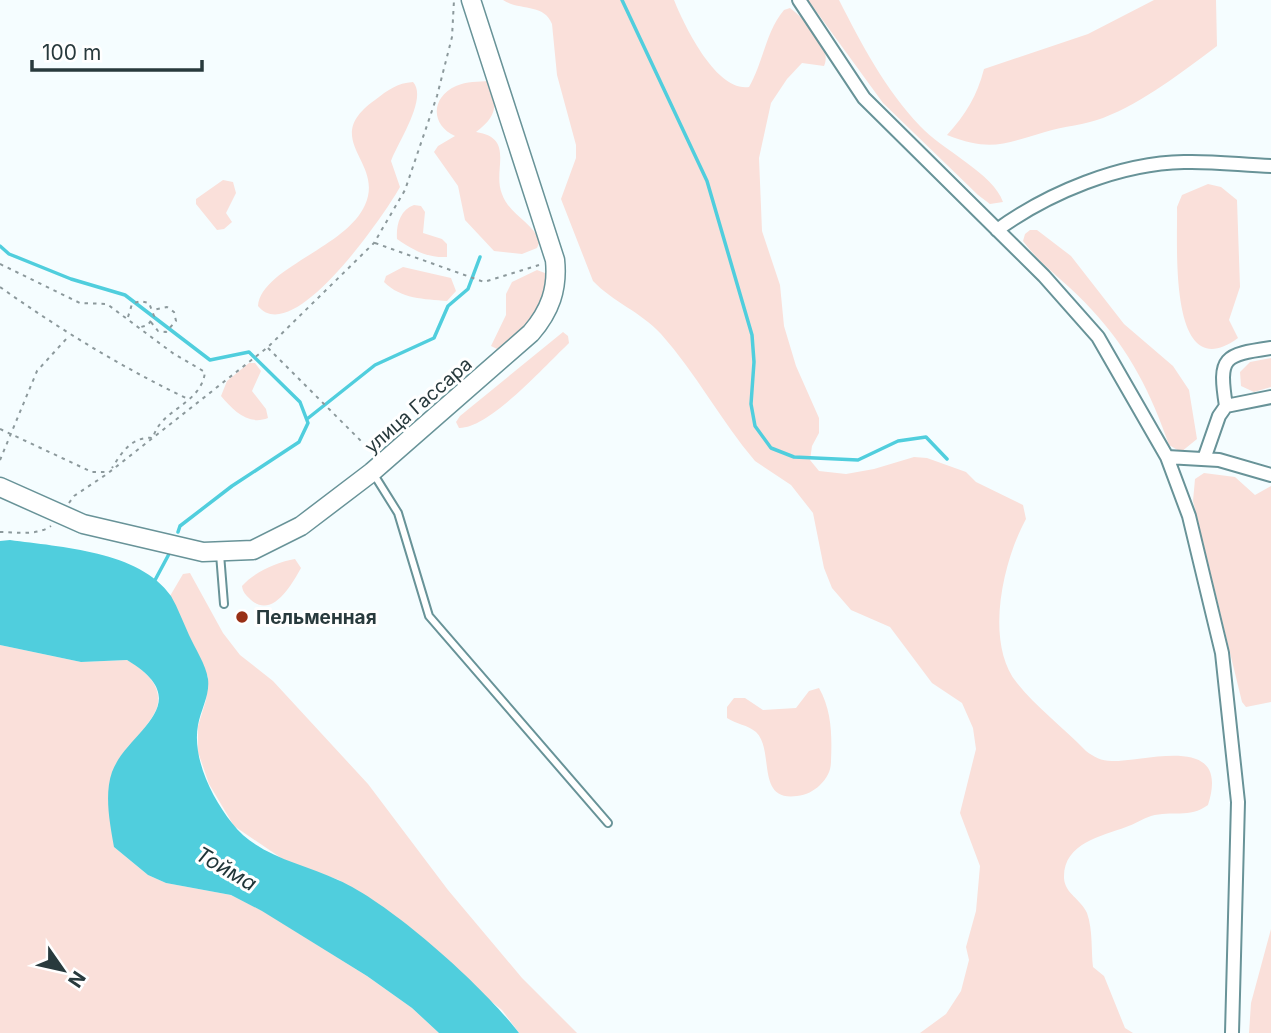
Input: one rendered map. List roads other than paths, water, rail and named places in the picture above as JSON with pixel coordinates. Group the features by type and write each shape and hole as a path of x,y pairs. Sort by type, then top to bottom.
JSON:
{"main road":[{"name":"улица Гассара","path":"0,487 68,512 83,524 220,553 253,550 283,537 514,350 542,320 554,292 555,260 471,0"}],"street":[{"path":"799,0 864,98 1044,276 1098,337 1167,457 1189,516 1222,653 1238,802 1232,1033"},
{"path":"997,230 1026,209 1074,188 1143,168 1183,162 1271,166"},
{"path":"1226,406 1221,377 1230,358 1236,353 1271,348"},
{"path":"1204,460 1219,416 1226,406 1271,397"},
{"path":"1167,457 1219,460 1271,475"}],"lane":[{"path":"370,467 398,513 429,616 608,823"},
{"path":"220,553 224,604"}],"water":[{"name":"Тойма","path":"0,541 75,549 120,560 157,581 174,601 207,674 208,691 198,725 198,751 211,790 232,823 254,844 281,858 338,880 384,907 460,970 519,1033 439,1033 412,1008 367,976 262,911 231,895 166,883 148,875 114,847 108,800 112,772 120,757 153,717 158,704 158,690 148,676 127,660 81,662 0,645"}],"waterway":[{"path":"622,0 707,181 752,335 754,362 751,404 755,426 771,448 794,457 858,460 898,441 926,437 947,459"},
{"path":"0,246 9,254 71,279 125,295 210,360 249,352 300,402 308,423 299,442 232,486 180,526 178,532"},
{"path":"307,419 375,365 434,338 448,306 468,289 480,257"},
{"path":"154,582 169,554"}],"place":[{"name":"Пельменная","path":"242,617"}]}
